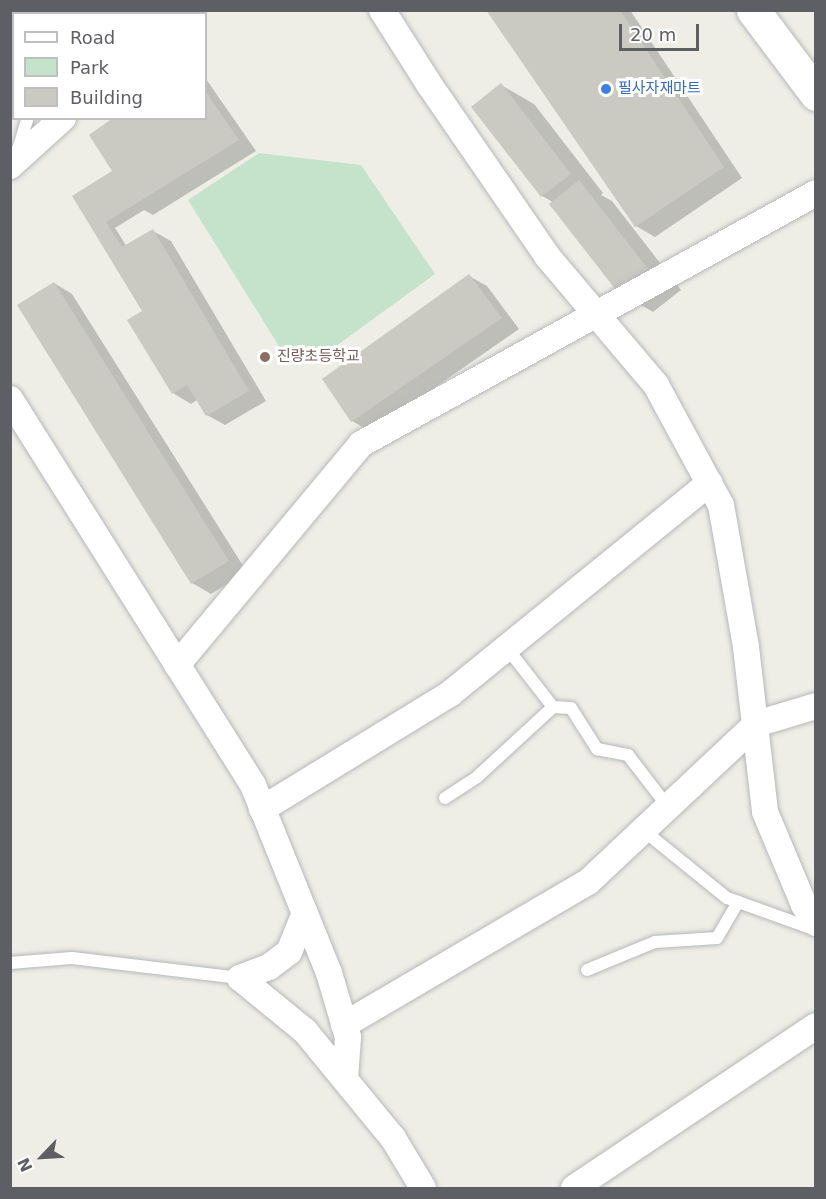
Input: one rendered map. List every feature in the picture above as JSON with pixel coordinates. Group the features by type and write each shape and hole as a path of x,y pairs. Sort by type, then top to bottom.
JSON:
{"main road":[{"path":"753,10 816,94"}],"street":[{"path":"382,10 429,84 547,256 656,385 721,505 756,724 765,812 804,904 816,923"},
{"path":"12,165 61,120"},
{"path":"177,665 361,444 816,194"},
{"path":"10,399 253,785 329,973 348,1036 345,1079"},
{"path":"262,809 451,693 710,483"},
{"path":"344,1025 588,882 756,724 816,706"},
{"path":"240,978 269,968 289,952 305,913"},
{"path":"240,978 305,1031 393,1137 423,1188"},
{"path":"574,1188 816,1026"}],"lane":[{"path":"12,165 27,120"},
{"path":"507,648 553,707"},
{"path":"445,798 477,777 553,707 571,708 597,749 628,755 668,807"},
{"path":"643,830 728,898 816,930"},
{"path":"586,970 655,942 717,938 738,902"},
{"path":"10,963 72,958 240,978"}],"green space":[{"path":"259,153 361,165 435,274 332,349 287,359 188,200"}],"building":[{"name":"필사자재마트","path":"486,10 620,10 724,167 635,227"},
{"path":"501,83 571,174 541,197 471,107"},
{"path":"207,93 239,140 106,222 122,247 153,229 249,391 206,416 187,385 172,394 127,320 142,311 72,196 112,171 89,135 110,120 207,120"},
{"path":"579,180 649,270 619,294 549,204"},
{"path":"469,274 502,318 351,422 322,379"},
{"path":"54,282 229,561 191,584 17,305"}],"place":[{"name":"필사자재마트","path":"606,89"},
{"name":"진량초등학교","path":"265,357"}]}
